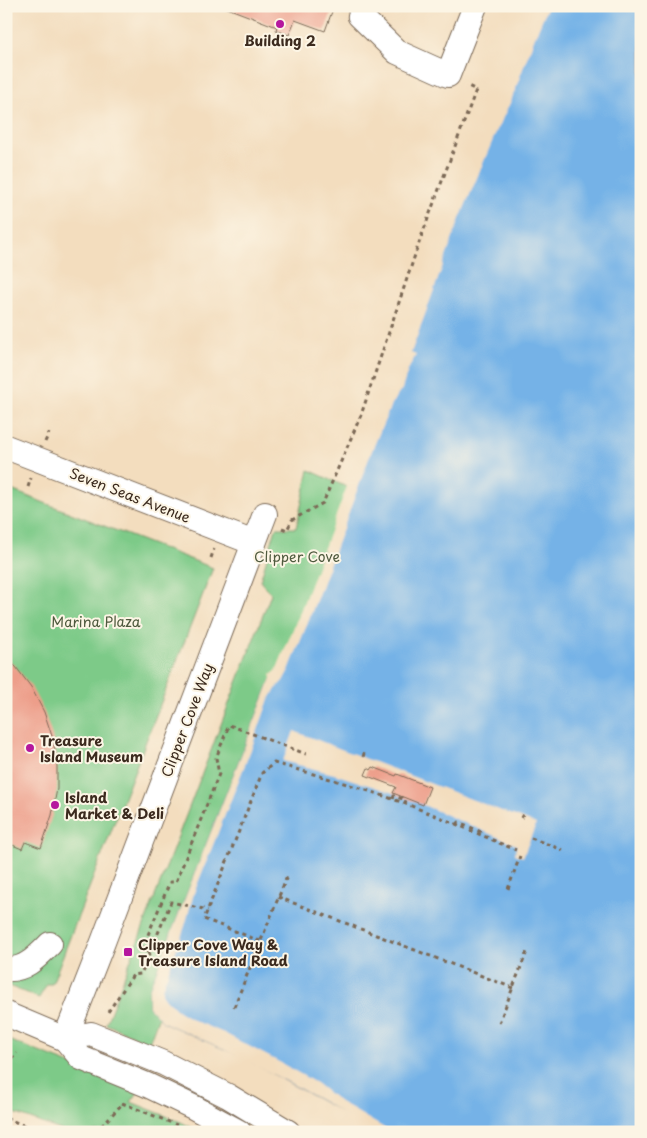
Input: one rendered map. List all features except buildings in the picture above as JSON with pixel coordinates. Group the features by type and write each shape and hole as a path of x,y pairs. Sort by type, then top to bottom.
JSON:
{"street":[{"path":"364,6 360,16 397,52 448,75 475,6"},
{"name":"Seven Seas Avenue","path":"6,447 254,543"},
{"name":"Clipper Cove Way","path":"65,1039 254,543 271,520"},
{"path":"6,969 24,966 36,958 50,944"},
{"path":"6,1014 65,1039 81,1058 195,1108 239,1132"},
{"path":"65,1039 91,1034 163,1063 228,1096 288,1132"}],"path":[{"path":"271,520 287,530 292,520 323,503 361,415 420,240 476,90 448,75"},
{"path":"45,443 49,433"},
{"path":"211,558 216,546"},
{"path":"150,952 142,949 170,882 176,882 219,774 216,758 229,725 306,754"},
{"path":"363,757 365,750"},
{"path":"260,940 204,919 262,773 274,763 405,803 516,850"},
{"path":"393,799 394,796 400,797 406,800 405,803"},
{"path":"521,818 524,812"},
{"path":"457,825 459,822 481,832 480,835"},
{"path":"531,838 563,850"},
{"path":"508,889 520,856"},
{"path":"234,1007 288,874"},
{"path":"278,897 513,988"},
{"path":"108,1012 133,975 141,974 171,902 208,910"},
{"path":"499,1023 528,949"},
{"path":"6,1065 17,1053"},
{"path":"96,1132 128,1097"},
{"path":"122,1103 177,1125"},
{"path":"6,1118 40,1132"}],"green space":[{"name":"Clipper Cove","path":"309,470 351,489 149,1043 106,1024 271,594 260,581 276,528 296,528"},
{"name":"Marina Plaza","path":"6,488 213,568 52,984 47,984 39,998 6,985"},
{"path":"6,1039 139,1091 131,1102 181,1122 200,1132 66,1132 6,1110"}],"water":[{"path":"535,6 641,6 641,1132 378,1132 244,1058 163,1022 149,1007 149,990 271,679 279,673 410,354"}],"pier":[{"path":"533,6 548,6 511,101 461,216 411,353 416,355 408,370 402,389 391,405 371,453 289,670 268,702 194,893 185,926 162,989 162,995 177,1010 197,1022 224,1033 281,1063 316,1083 340,1102 391,1132 373,1132 288,1082 219,1047 163,1022 149,1007 149,990 271,675 276,671 300,612 370,425 404,351 409,350 416,332 411,330 411,328 514,51"},
{"path":"294,731 536,824 523,857 515,854 516,845 393,793 334,774 283,761"}],"place":[{"name":"Building 2","path":"280,24"},
{"name":"Treasure Island Museum","path":"30,748"},
{"name":"Island Market & Deli","path":"55,805"},
{"name":"Clipper Cove Way & Treasure Island Road","path":"128,952"}]}
